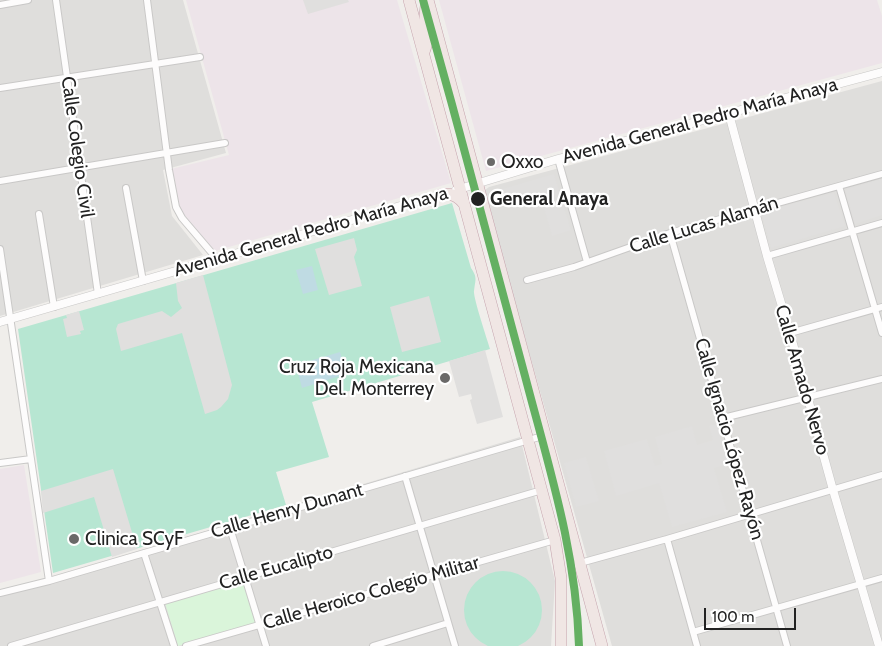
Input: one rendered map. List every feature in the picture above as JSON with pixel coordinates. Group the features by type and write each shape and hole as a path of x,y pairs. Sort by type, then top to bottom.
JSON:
{"highway":[{"path":"409,0 556,540 561,578 561,646"},
{"path":"424,53 428,40 427,5"},
{"path":"427,5 478,183 602,646"},
{"path":"440,195 456,196 464,203 467,210"}],"street":[{"path":"0,6 28,0"},
{"name":"Calle Colegio Civil","path":"56,0 98,294"},
{"path":"146,0 171,179 178,211 217,259"},
{"path":"0,88 200,56"},
{"name":"Avenida General Pedro María Anaya","path":"0,322 461,189 558,159 882,72"},
{"name":"Calle Amado Nervo","path":"728,114 766,256 879,646"},
{"path":"0,181 225,143"},
{"path":"558,159 587,262"},
{"name":"Calle Lucas Alamán","path":"527,280 559,272 670,233 882,174"},
{"path":"839,186 878,308 882,333"},
{"path":"126,188 143,281"},
{"path":"39,214 54,306"},
{"path":"766,256 882,223"},
{"name":"Calle Ignacio López Rayón","path":"670,233 787,646"},
{"path":"0,249 48,581"},
{"path":"790,334 878,308"},
{"path":"723,418 882,379"},
{"name":"Calle Henry Dunant","path":"0,593 48,581 546,435"},
{"path":"0,463 31,459"},
{"path":"405,476 454,646"},
{"path":"580,563 882,476"},
{"name":"Calle Eucalipto","path":"11,646 542,490"},
{"path":"230,528 266,646"},
{"path":"667,539 697,646"},
{"name":"Calle Heroico Colegio Militar","path":"186,646 556,540"},
{"path":"144,553 174,646"},
{"path":"693,632 882,578"},
{"path":"373,646 448,624"}],"shaded area":[{"path":"0,0 183,0 226,153 163,170 172,216 203,255 0,316"},
{"path":"186,0 397,0 451,183 215,251 180,213 171,169 229,155"},
{"path":"303,0 348,0 349,2 308,14"},
{"path":"439,0 877,0 882,16 882,63 486,171"},
{"path":"882,81 882,646 612,646 485,190 489,187"},
{"path":"554,174 571,230 552,236 539,191 503,200 499,190"},
{"path":"882,179 882,215 855,224 845,190"},
{"path":"834,193 845,226 771,248 761,212"},
{"path":"354,238 357,250 354,257 362,286 329,295 315,249"},
{"path":"203,275 232,385 228,399 221,407 205,414 182,333 121,351 116,329 118,324 162,311 171,317 182,308 178,301 176,283"},
{"path":"429,296 441,342 402,352 390,307"},
{"path":"79,311 84,330 80,331 81,334 67,337 63,319 67,318 66,315"},
{"path":"485,350 503,417 477,424 470,400 472,399 471,394 459,397 449,361"},
{"path":"717,424 728,464 714,468 727,512 672,527 659,483 616,496 604,451 647,439 655,466 662,464 655,437 692,426 697,445 713,440 709,426"},
{"path":"520,437 555,581 551,646 0,646 0,593"},
{"path":"586,457 599,501 576,507 564,463"},
{"path":"24,465 41,572 0,583 0,469"},
{"path":"113,469 137,549 112,557 94,497 43,513 41,491"}],"green space":[{"path":"452,203 475,277 474,295 490,349 312,402 329,457 276,472 286,505 53,573 18,329"},
{"path":"503,571 518,574 531,582 539,595 542,610 539,625 531,638 518,646 503,649 488,646 475,638 467,625 464,610 467,595 475,582 488,574"},
{"path":"244,579 257,624 178,646 165,603"}],"water":[{"path":"312,266 318,290 303,294 296,270"},
{"path":"340,352 346,374 302,388 296,365"}],"transit line":[{"path":"423,0 560,510 573,576 579,646"}],"place":[{"name":"Oxxo","path":"491,162"},
{"name":"General Anaya","path":"478,199"},
{"name":"Cruz Roja Mexicana Del. Monterrey","path":"445,378"},
{"name":"Clinica SCyF","path":"74,539"}]}
